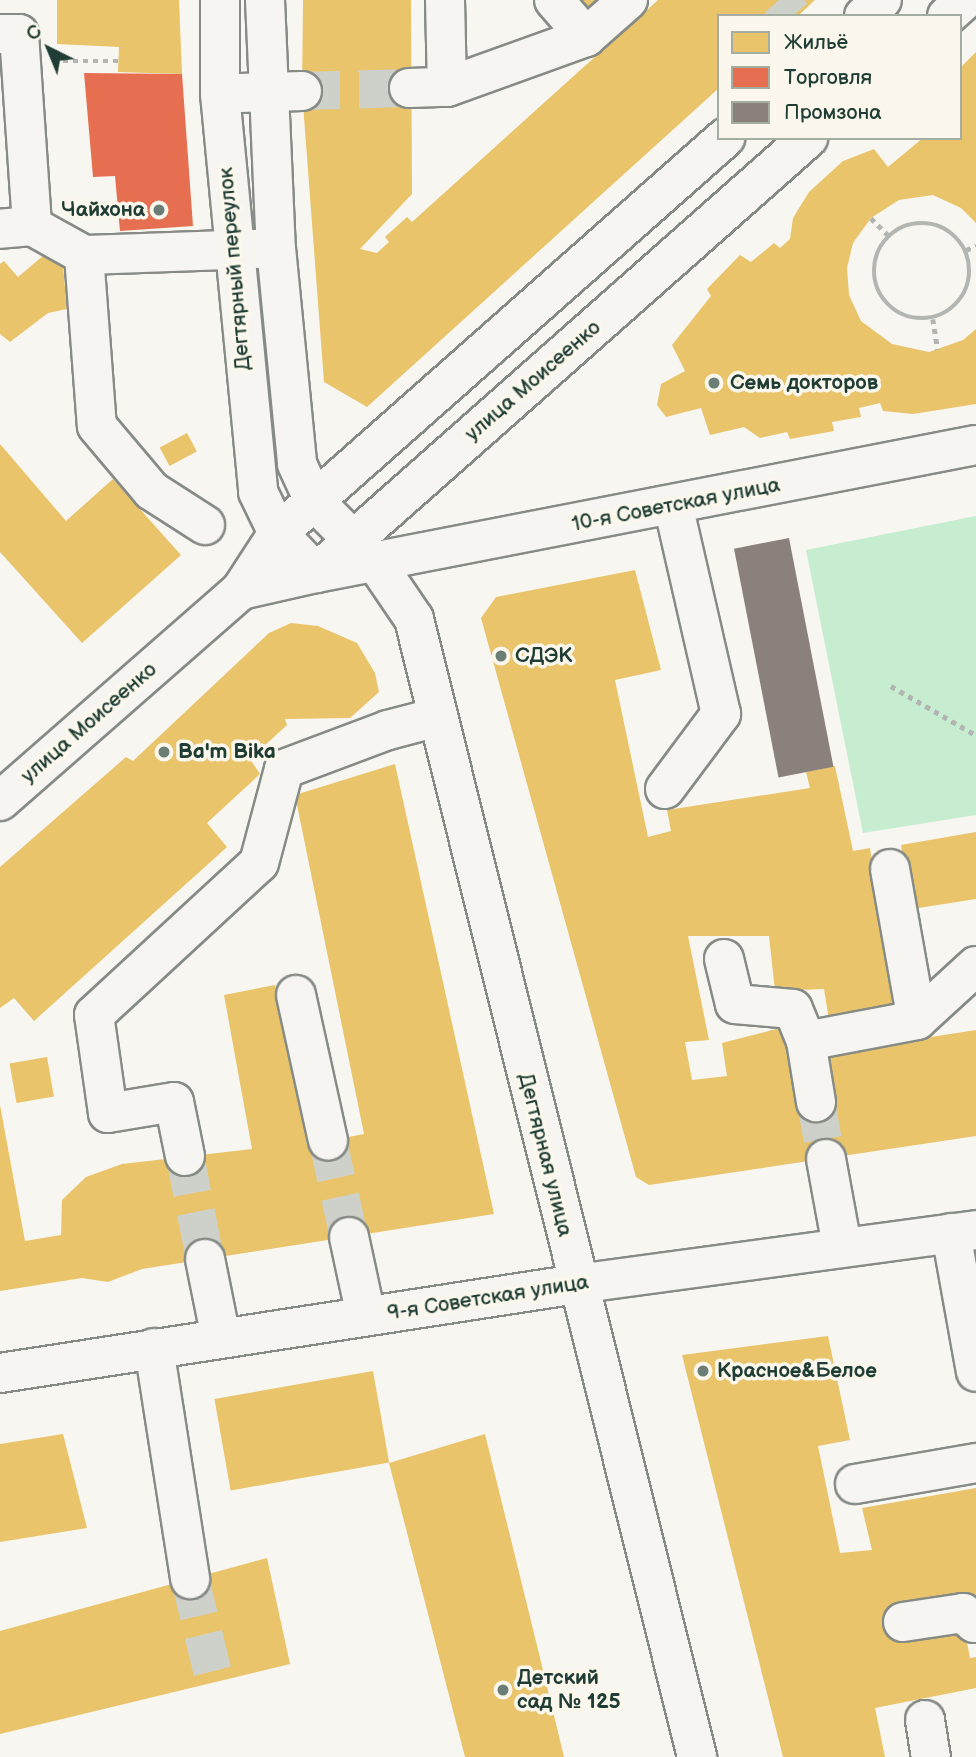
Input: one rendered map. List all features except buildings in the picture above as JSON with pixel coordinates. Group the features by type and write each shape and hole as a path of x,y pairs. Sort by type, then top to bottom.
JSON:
{"street":[{"name":"Дегтярный переулок","path":"220,0 211,71 258,492 278,533"},
{"name":"Дегтярный переулок","path":"265,0 278,80 276,248 290,421 297,464 314,501"},
{"path":"445,0 447,87"},
{"path":"554,0 586,37"},
{"path":"409,88 447,87 586,37 628,0"},
{"path":"866,14 882,0"},
{"path":"949,14 965,0"},
{"path":"10,48 16,228 84,256 276,248"},
{"path":"211,71 278,80"},
{"name":"улица Моисеенко","path":"0,801 241,590 278,533 723,140"},
{"name":"улица Моисеенко","path":"364,551 806,140"},
{"path":"84,256 97,426 152,491 205,525"},
{"name":"10-я Советская улица","path":"364,551 673,505 976,445"},
{"name":"Дегтярная улица","path":"314,501 364,551 414,619 577,1284 697,1757"},
{"path":"665,789 721,714 673,505"},
{"path":"278,533 316,573 364,551"},
{"name":"улица Моисеенко","path":"241,590 316,573"},
{"path":"185,1156 174,1102 108,1114 94,1015 259,863 284,769 387,730 438,717"},
{"path":"890,869 917,1020"},
{"path":"724,959 735,1004 793,1009 806,1041 816,1102"},
{"path":"806,1041 917,1020 976,966"},
{"path":"296,996 328,1141"},
{"path":"826,1159 842,1247"},
{"path":"964,1231 976,1372"},
{"name":"9-я Советская улица","path":"0,1373 577,1284 964,1231"},
{"path":"349,1237 366,1316"},
{"path":"205,1259 221,1338"},
{"path":"154,1348 190,1578"},
{"path":"855,1484 976,1463"},
{"path":"903,1622 963,1613 975,1625"}],"path":[{"path":"10,48 118,61"},
{"path":"871,218 889,236"},
{"path":"931,223 952,233 966,250 971,267 962,300 933,319 907,317 884,302 874,268 878,250 889,236 901,227 931,223"},
{"path":"966,250 976,246"},
{"path":"933,319 938,350"},
{"path":"891,686 976,734"}],"green space":[{"path":"976,516 976,815 863,833 806,550"}],"tunnel":[{"path":"779,0 791,14"},
{"path":"302,91 409,88"},
{"path":"816,1102 826,1159"},
{"path":"328,1141 349,1237"},
{"path":"185,1156 205,1259"},
{"path":"190,1579 215,1682"}],"place":[{"name":"Чайхона","path":"159,210"},
{"name":"Семь докторов","path":"714,383"},
{"name":"СДЭК","path":"501,656"},
{"name":"Ba'm Bika","path":"164,752"},
{"name":"Красное&Белое","path":"703,1371"},
{"name":"Детский сад № 125","path":"503,1690"}]}
